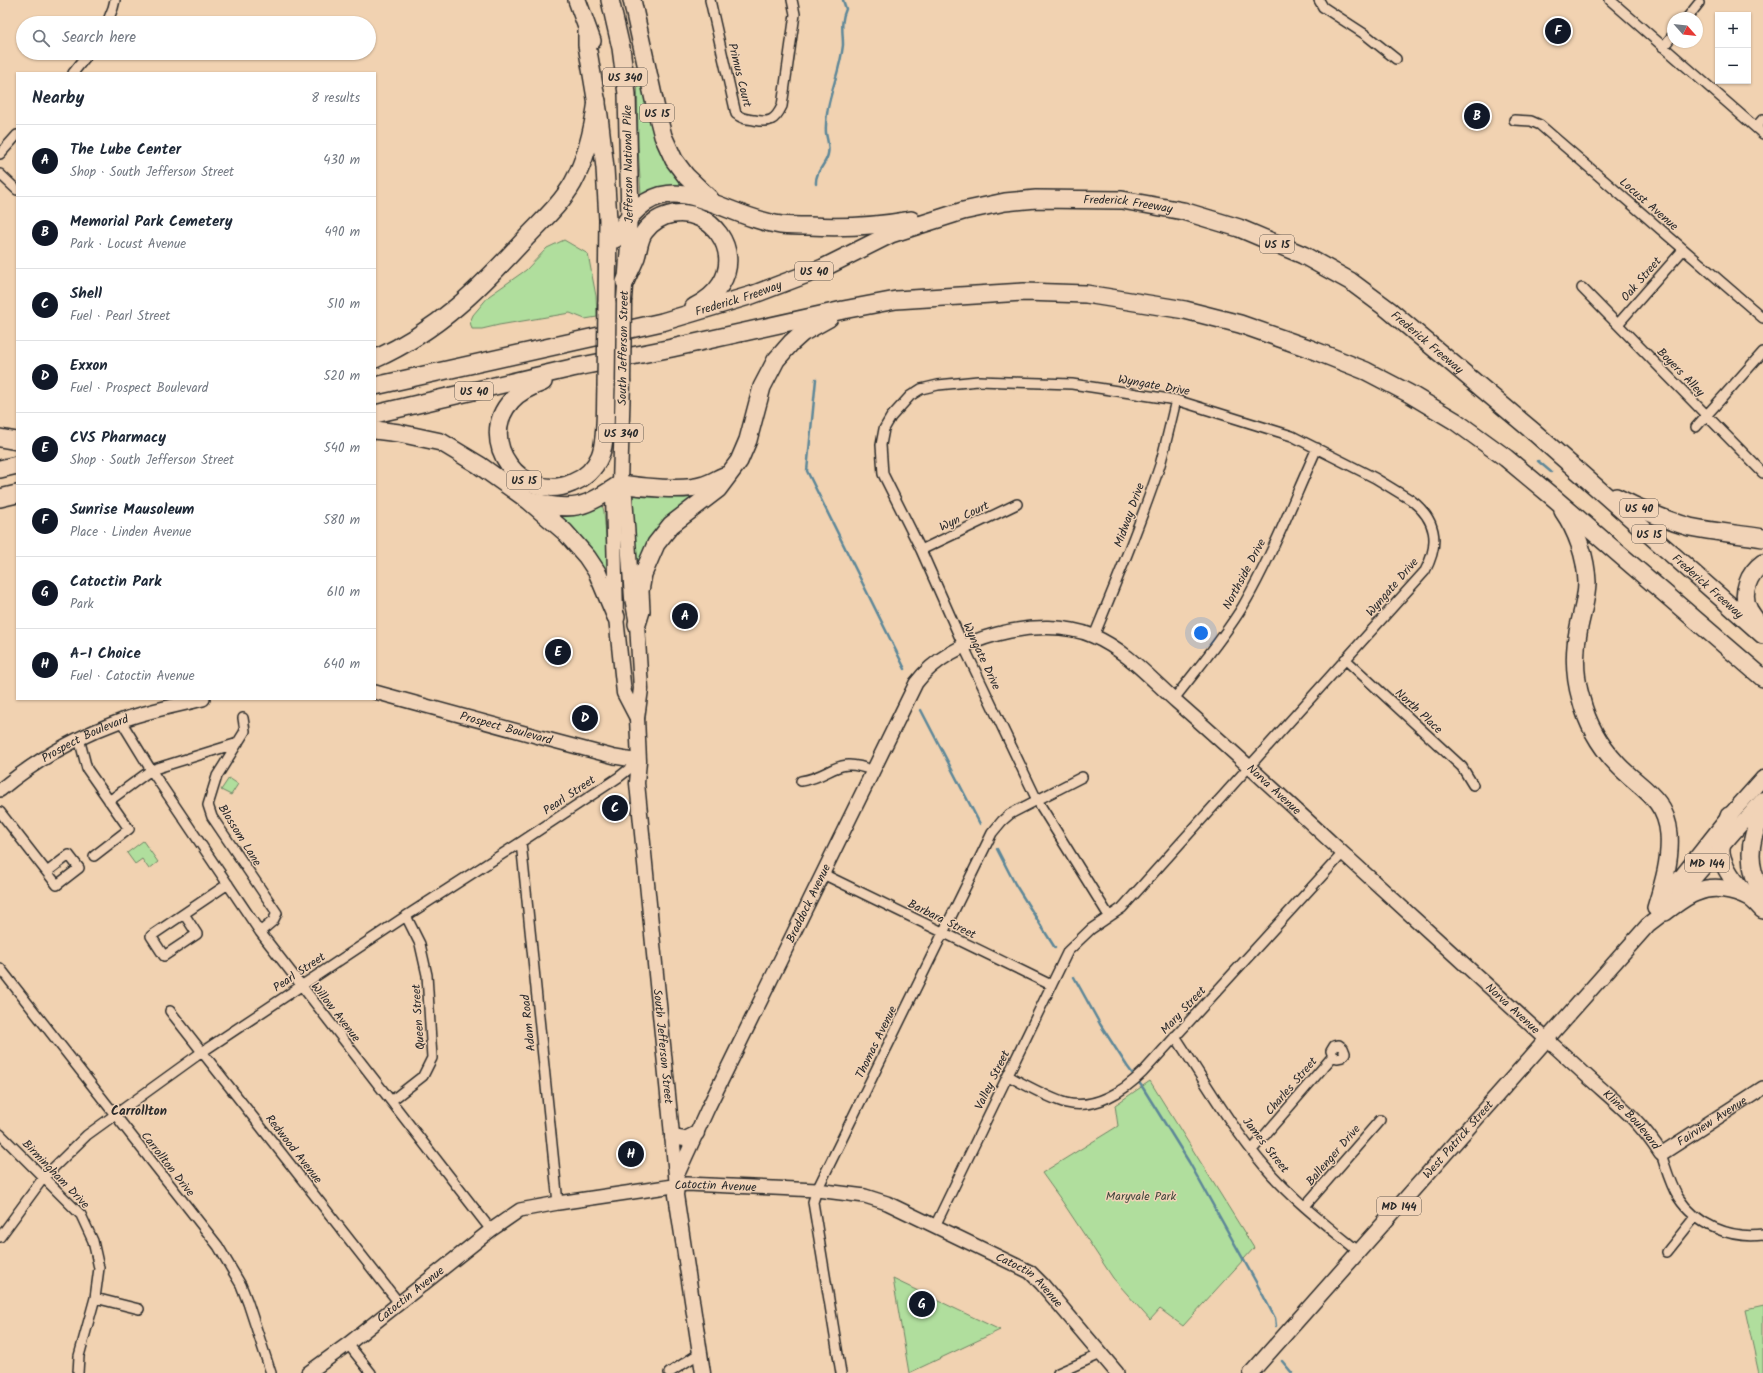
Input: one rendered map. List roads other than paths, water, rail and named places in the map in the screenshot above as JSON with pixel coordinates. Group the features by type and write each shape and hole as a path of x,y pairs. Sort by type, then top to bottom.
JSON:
{"highway":[{"name":"Jefferson National Pike","path":"577,0 587,30 594,44 607,111 614,189 615,239"},
{"name":"Jefferson National Pike","path":"610,0 621,48 627,94 630,217"},
{"name":"US 15","path":"631,0 663,136 674,160 686,176 710,199 721,206 752,218 782,225 828,227 849,227 901,221 963,211"},
{"path":"629,155 634,94 631,0"},
{"name":"US 15","path":"587,30 587,45 597,101 604,155 607,197 606,304 606,387 604,446 594,467 580,479 563,486 551,488 539,486 522,479 509,466 501,450 499,432 503,414 513,398 528,388 572,368 672,348 843,310 896,300 1032,292 1086,294 1185,310 1240,324 1308,348 1358,368 1410,394 1455,421 1506,458 1763,678"},
{"path":"376,359 394,350 449,315 494,273 555,207 572,184 582,162 591,136 597,101"},
{"path":"615,239 622,226 630,217 645,202 655,197 672,193 682,193 721,206"},
{"name":"Frederick Freeway","path":"376,386 662,322 752,295 823,268 892,234 963,211 1005,202 1036,199 1122,200 1183,211 1239,228 1303,255 1350,281 1389,310 1535,433 1763,635"},
{"path":"625,282 636,257 642,237 652,224 660,219 670,215 690,214 699,217 716,228 726,245 728,255 728,265 721,284 715,292 697,305 662,322"},
{"path":"637,624 641,611 640,591 643,574 656,544 671,525 718,489 731,472 746,445 762,387 776,360 802,333 843,310"},
{"name":"US 40","path":"376,414 572,368"},
{"path":"376,430 407,434 441,442 479,465 528,500 565,532 587,557 597,572 616,617"},
{"path":"0,433 16,434"},
{"name":"US 40","path":"1535,433 1596,484 1634,506 1690,526 1712,531 1763,538"},
{"path":"0,438 16,441"},
{"path":"0,468 16,464"},
{"path":"528,500 555,507 573,508 594,500 620,484 684,488 703,486 731,472"},
{"path":"0,498 16,494"},
{"path":"1554,498 1572,524 1582,552 1586,569 1587,582 1585,602 1578,627 1575,657 1578,685 1585,712 1591,727 1607,752 1622,768 1649,792 1659,804 1668,826 1670,841 1660,910"},
{"path":"1763,563 1753,573 1745,590 1748,609 1763,630"},
{"path":"1763,815 1754,832 1750,855 1756,896 1763,910"},
{"path":"1729,816 1721,852 1735,884 1756,896"},
{"path":"1660,910 1706,889 1723,889 1756,896"}],"main road":[{"name":"Jefferson National Pike","path":"625,282 630,217"},
{"name":"South Jefferson Street","path":"615,239 616,269 625,282 620,484 625,496 632,598 637,624 641,689 637,718 639,761 638,783 672,1137 676,1195 703,1373"},
{"name":"South Jefferson Street","path":"620,484 613,494 616,617 624,693 637,718"},
{"name":"West Patrick Street","path":"1251,1373 1648,925 1729,816 1763,778"},
{"name":"West Patrick Street","path":"1660,910 1723,844 1763,799"},
{"path":"672,1137 685,1139 697,1133"}],"street":[{"path":"109,16 115,0"},
{"name":"Primus Court","path":"710,0 736,114 741,118 764,122 778,116 782,106 795,14 792,0"},
{"path":"1319,0 1323,7 1366,35 1396,59"},
{"path":"1610,0 1763,134"},
{"path":"1692,12 1700,3"},
{"path":"1663,47 1667,42"},
{"path":"74,72 83,60"},
{"path":"1756,128 1763,119"},
{"name":"Locust Avenue","path":"1514,120 1531,121 1540,125 1763,318"},
{"path":"0,154 16,136"},
{"path":"0,174 16,189"},
{"name":"Oak Street","path":"1618,324 1683,250"},
{"name":"Boyers Alley","path":"1582,288 1763,473"},
{"path":"1696,427 1763,352"},
{"name":"Wyngate Drive","path":"1072,945 1091,929 1122,908 1345,658 1425,571 1435,548 1434,538 1428,516 1416,504 1374,478 1317,448 1274,429 1176,400 1072,384 978,381 938,385 921,389 910,396 891,417 884,429 881,445 883,474 921,550 964,647 1037,800 1109,916"},
{"name":"Midway Drive","path":"1094,636 1137,530 1150,493 1160,463 1176,400"},
{"name":"Northside Drive","path":"1174,699 1218,642 1242,606 1263,569 1317,448"},
{"name":"Wyn Court","path":"921,550 1017,504"},
{"name":"Norva Avenue","path":"964,647 1003,632 1021,628 1050,628 1066,629 1094,636 1122,653 1250,766 1547,1040"},
{"name":"Braddock Avenue","path":"676,1182 697,1133 916,683 934,664 964,647"},
{"name":"North Place","path":"1345,658 1462,767 1473,785"},
{"name":"Prospect Boulevard","path":"376,692 615,757 639,761"},
{"name":"Prospect Boulevard","path":"0,790 17,776 79,738 121,721 199,700"},
{"name":"Blossom Lane","path":"243,718 245,731 217,776 208,805 212,817 277,913 273,921 260,932"},
{"name":"Willow Avenue","path":"121,721 151,770 260,932 300,986 491,1230"},
{"path":"79,738 87,769 129,829 94,856"},
{"path":"110,801 151,770 238,743"},
{"name":"Pearl Street","path":"0,1237 44,1177 87,1135 114,1114 300,986 619,777 639,761"},
{"path":"801,781 815,778 834,768 849,764 863,766 874,771"},
{"name":"Thomas Avenue","path":"841,1373 813,1202 992,833 1010,814 1082,778"},
{"path":"0,812 47,872"},
{"name":"Adam Road","path":"521,842 558,1202"},
{"name":"Mary Street","path":"1008,1076 1065,1103 1076,1104 1090,1103 1114,1094 1131,1083 1343,853"},
{"name":"Barbara Street","path":"823,874 1051,985"},
{"path":"184,914 198,934 164,956 151,936 228,884"},
{"name":"Queen Street","path":"390,1101 423,1076 432,1058 427,975 420,944 406,916"},
{"name":"Valley Street","path":"935,1226 1051,985 1072,945"},
{"name":"Carrollton Drive","path":"0,968 218,1246 228,1262 248,1303 271,1373"},
{"name":"Redwood Avenue","path":"170,1011 399,1303"},
{"name":"James Street","path":"1175,1036 1252,1150 1283,1186 1358,1251"},
{"name":"Kline Boulevard","path":"1547,1040 1624,1107 1647,1132 1661,1154 1677,1196 1695,1216 1716,1229 1736,1235 1763,1235"},
{"name":"Charles Street","path":"1252,1150 1333,1056"},
{"name":"Fairview Avenue","path":"1661,1154 1763,1088"},
{"name":"Ballenger Drive","path":"1305,1206 1380,1120"},
{"name":"Birmingham Drive","path":"0,1134 81,1215 93,1241 99,1268 94,1298 79,1356 78,1373"},
{"name":"Catoctin Avenue","path":"308,1373 348,1344 491,1230 520,1210 676,1182 687,1184 844,1192 887,1203 1030,1272 1037,1278 1117,1373"},
{"path":"1668,1252 1695,1216"},
{"path":"94,1298 139,1309"},
{"path":"348,1344 371,1373"},
{"path":"669,1373 700,1353"},
{"path":"1058,1373 1101,1354"}],"waterway":[{"path":"816,184 817,175 825,162 829,151 826,133 827,111 839,67 843,45 842,23 846,9 843,0"},
{"path":"816,379 807,471 905,669"},
{"path":"1538,461 1551,472"},
{"path":"921,710 980,824"},
{"path":"997,849 1015,884 1055,948"},
{"path":"1074,977 1100,1024 1143,1088 1189,1162 1256,1282 1275,1318 1276,1326"},
{"path":"1282,1361 1292,1373"}],"place":[{"name":"Sunrise Mausoleum","path":"1558,31"},
{"name":"Memorial Park Cemetery","path":"1477,116"},
{"name":"The Lube Center","path":"685,616"},
{"name":"CVS Pharmacy","path":"558,652"},
{"name":"Exxon","path":"585,718"},
{"name":"Shell","path":"615,808"},
{"name":"A-1 Choice","path":"631,1154"},
{"name":"Catoctin Park","path":"922,1304"}],"district":[{"name":"Carrollton","path":"139,1110"}],"park label":[{"name":"Maryvale Park","path":"1141,1196"}]}
